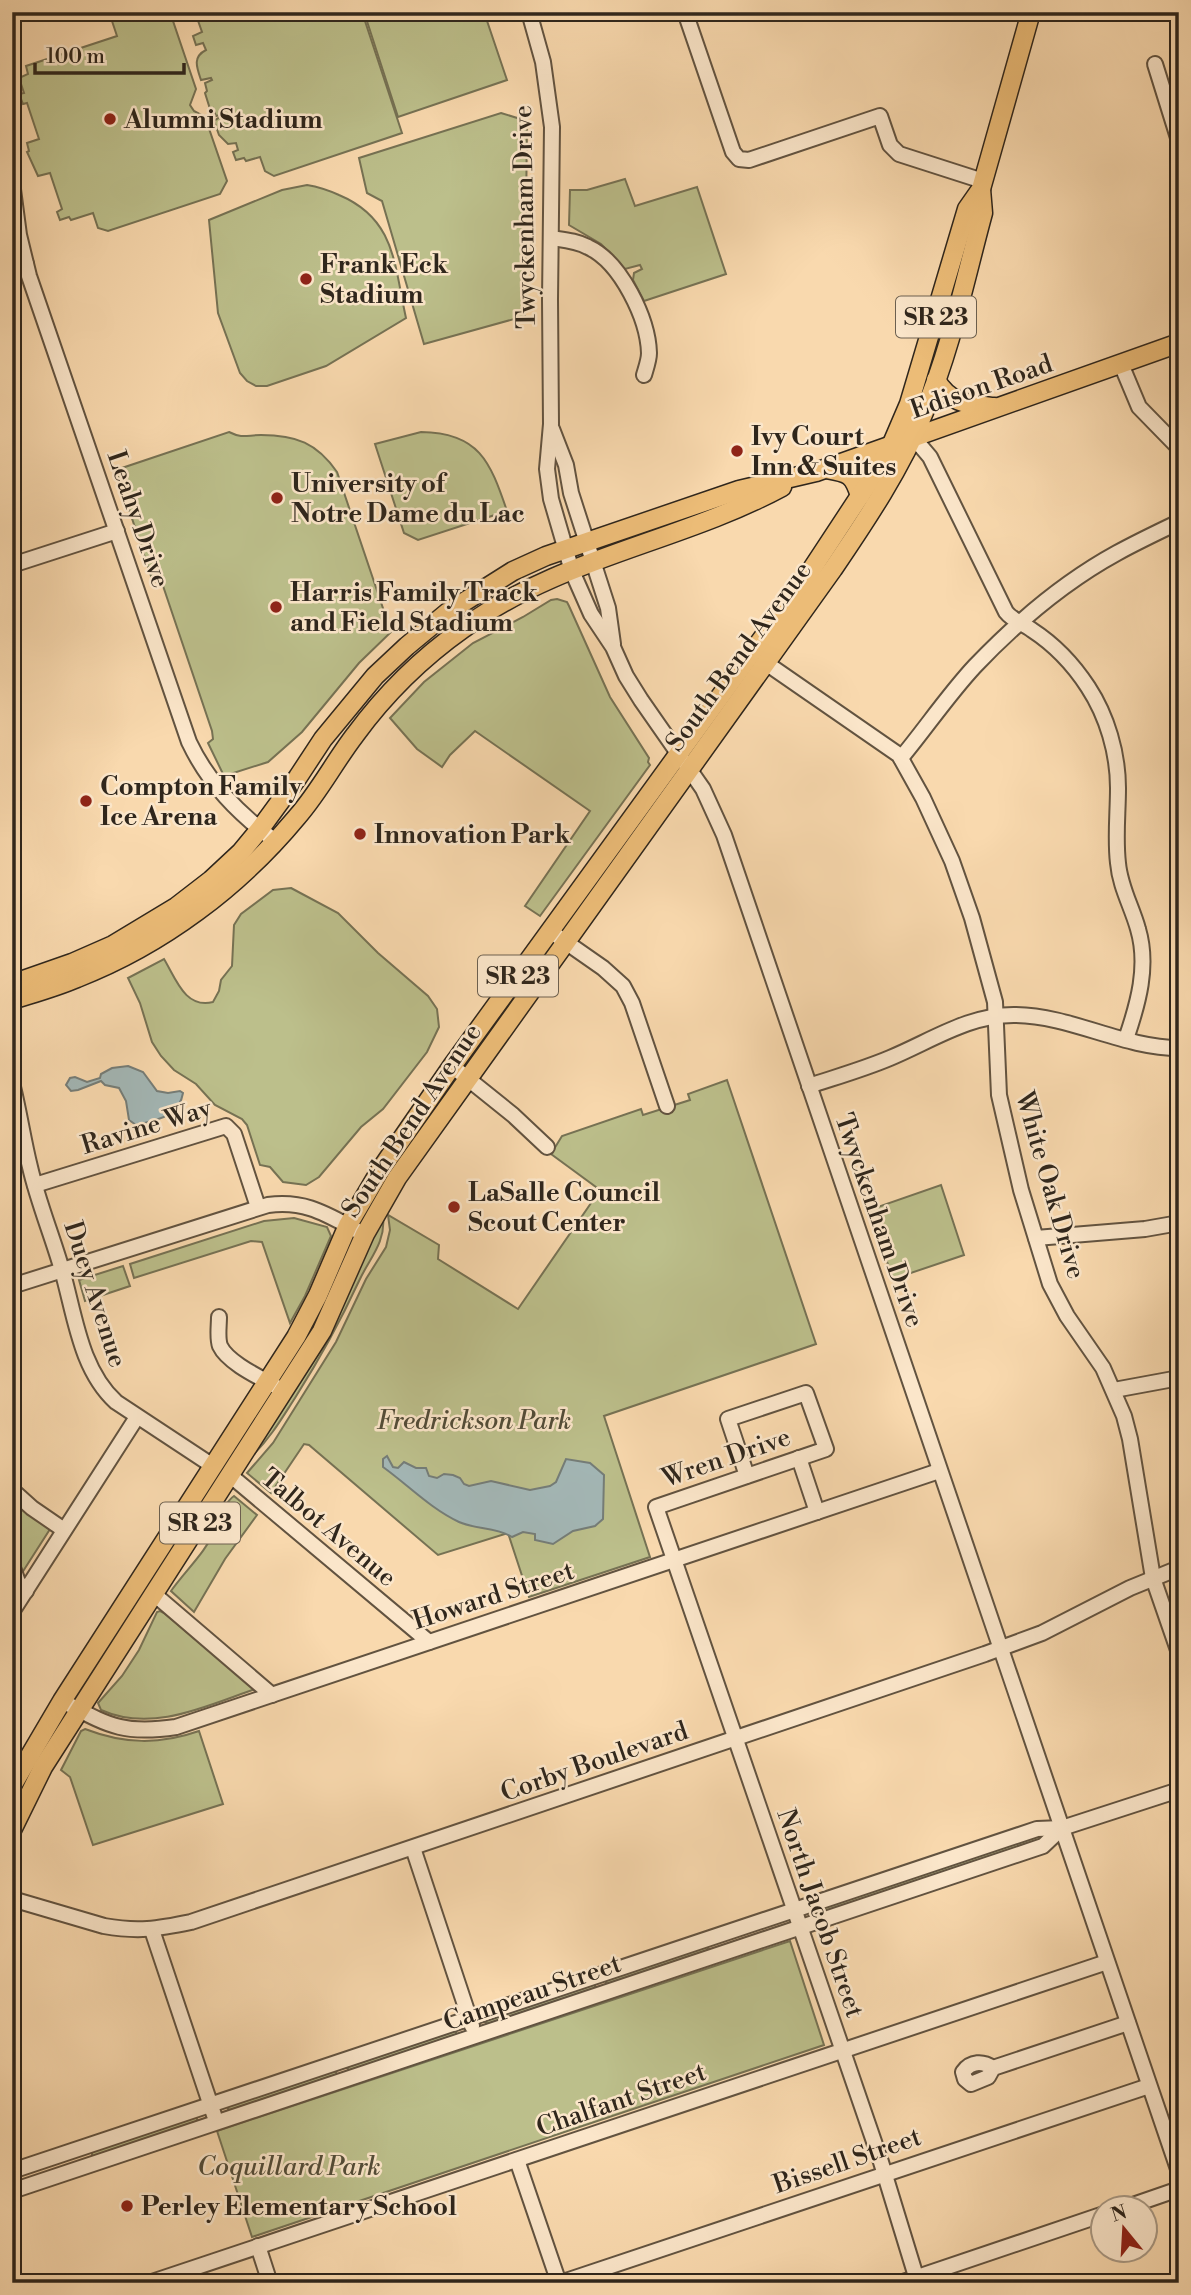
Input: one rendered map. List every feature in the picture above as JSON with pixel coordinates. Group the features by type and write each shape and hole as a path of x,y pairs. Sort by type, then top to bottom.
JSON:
{"main road":[{"name":"South Bend Avenue","path":"12,1786 62,1701 308,1316 348,1225 381,1169 452,1066 804,581 891,446 912,396 967,209 982,185 1031,12"},
{"name":"South Bend Avenue","path":"12,1830 43,1767 322,1331 365,1234 397,1178 766,663 854,537 886,486 914,437 936,380 983,213 982,185"},
{"name":"Edison Road","path":"12,984 113,945 158,919 211,880 241,852 260,829 323,739 362,690 392,659 448,612 522,567 587,541 739,490 826,469 1179,343"},
{"path":"936,380 951,398 970,405 997,408"},
{"path":"826,469 845,472 853,477 860,496"},
{"name":"Edison Road","path":"12,1000 79,978 147,944 212,900 303,811 374,710 418,666 464,628 503,602 544,582 747,506 801,477"}],"street":[{"name":"Twyckenham Drive","path":"529,12 543,62 552,127 551,424 547,469 551,499 565,550 590,614 613,647 641,700 712,805 724,835 1179,2172"},
{"path":"685,12 733,152 739,159 749,160 880,116 890,145 899,153 982,185"},
{"path":"1155,64 1179,141"},
{"name":"Leahy Drive","path":"12,182 19,266 117,531 177,709 201,766 229,802 275,841"},
{"path":"551,237 590,247 606,258 622,275 647,337 649,356 644,375"},
{"path":"1121,364 1139,407 1179,447"},
{"name":"Twyckenham Drive","path":"551,424 566,465 571,493 608,608 613,647"},
{"path":"914,437 930,457 1006,612 1050,643 1073,666 1100,709 1114,751 1118,787 1118,865 1142,949 1141,982 1126,1039"},
{"path":"901,758 949,695 1020,623 1064,588 1115,554 1179,522"},
{"path":"12,565 117,531"},
{"name":"White Oak Drive","path":"766,663 901,758 940,833 963,890 995,1002 996,1076 1002,1113 1044,1267 1057,1298 1099,1361 1114,1390 1130,1439 1153,1578 1179,1653"},
{"path":"550,930 615,978 629,994 667,1106"},
{"path":"809,1086 879,1063 957,1027 996,1016 1018,1015 1055,1019 1126,1039 1165,1048 1179,1048"},
{"path":"452,1066 513,1115 547,1147"},
{"name":"Duey Avenue","path":"12,1083 35,1185 95,1379 104,1391 137,1417 213,1466"},
{"name":"Ravine Way","path":"35,1185 226,1126 232,1130 258,1207"},
{"path":"12,1286 258,1207 278,1204 317,1209 365,1234"},
{"path":"1036,1238 1179,1223"},
{"path":"219,1317 220,1346 225,1353 238,1364 284,1391"},
{"path":"1114,1390 1179,1378"},
{"name":"Wren Drive","path":"674,1560 656,1507 747,1476 799,1458 826,1449 806,1393 728,1419 747,1476"},
{"path":"12,1612 137,1417"},
{"path":"799,1458 817,1512"},
{"name":"Howard Street","path":"62,1701 101,1723 128,1729 151,1730 184,1724 939,1471"},
{"name":"Talbot Avenue","path":"231,1476 429,1642"},
{"path":"12,1490 64,1530"},
{"name":"North Jacob Street","path":"674,1560 737,1738 918,2280"},
{"path":"12,1565 18,1582 26,1591"},
{"name":"Corby Boulevard","path":"12,1899 104,1926 134,1930 152,1930 223,1912 999,1649 1042,1633 1153,1578 1179,1568"},
{"path":"154,1594 272,1695"},
{"name":"Campeau Street","path":"12,2171 1037,1829 1062,1828 1179,1790"},
{"name":"Campeau Street","path":"12,2191 1044,1846 1062,1828"},
{"path":"413,1848 475,2037"},
{"path":"152,1930 216,2123"},
{"name":"Chalfant Street","path":"149,2283 1108,1962"},
{"path":"993,2068 1128,2023"},
{"name":"Bissell Street","path":"559,2283 1149,2085"},
{"path":"517,2160 559,2283"},
{"path":"1160,2195 1179,2189"},
{"path":"900,2283 918,2280 1090,2219"},
{"path":"258,2246 270,2283"}],"green space":[{"name":"Alumni Stadium","path":"109,12 188,12 172,18 196,89 190,105 194,111 205,117 227,181 220,194 108,231 98,228 93,213 71,220 69,217 60,220 57,212 62,209 50,173 38,176 27,152 27,143 39,139 27,103 23,104 19,94 24,93 19,78 28,74 26,66 117,36"},
{"path":"189,12 362,12 402,133 274,176 265,171 260,157 246,161 244,158 236,160 233,152 238,150 236,143 228,144 219,135 214,121 224,114 216,116 213,108 210,109 205,83 212,80 201,80 197,63 199,56 206,50 203,43 196,45 193,36 202,32 196,15 191,17"},
{"path":"364,12 484,12 507,80 398,117"},
{"path":"501,113 527,121 525,316 424,344 382,201 367,193 359,158"},
{"path":"625,179 635,206 697,187 726,274 644,301 633,280 634,273 642,269 640,265 625,269 601,244 569,225 570,190 587,190"},
{"name":"Frank Eck Stadium","path":"307,185 339,195 358,205 382,230 395,262 406,318 326,366 267,386 256,386 240,373 218,313 209,220 282,190"},
{"name":"Harris Family Track and Field Stadium","path":"229,432 242,436 273,435 295,439 322,454 329,462 337,472 391,632 359,663 302,732 268,762 224,776 208,743 213,739 212,731 161,580 153,582 116,470"},
{"path":"421,432 457,438 479,453 495,478 507,511 418,540 404,533 375,444"},
{"path":"557,599 567,602 610,697 649,758 650,765 540,916 525,906 590,811 475,731 450,755 442,767 417,749 390,718 424,682 473,643"},
{"path":"291,888 338,913 378,953 428,996 437,1009 439,1027 427,1052 383,1109 361,1127 319,1177 306,1185 283,1182 270,1167 260,1165 247,1125 242,1119 215,1105 196,1084 174,1070 161,1056 152,1042 140,1003 128,978 164,959 188,997 203,1003 213,1002 221,980 232,966 234,925 241,914 273,890"},
{"name":"Fredrickson Park","path":"727,1080 816,1344 604,1416 650,1557 529,1597 508,1533 438,1555 309,1445 304,1444 271,1493 247,1473 273,1443 336,1342 366,1279 386,1247 390,1230 388,1215 439,1245 438,1259 518,1309 600,1190 551,1154 562,1136 641,1109 643,1115 690,1100 688,1094"},
{"path":"941,1185 964,1255 893,1279 869,1210"},
{"path":"383,1217 382,1234 376,1250 329,1341 281,1420 254,1454"},
{"path":"294,1218 327,1227 331,1236 290,1323 262,1242 251,1241 134,1278 130,1264 264,1221"},
{"path":"123,1266 130,1286 85,1301 79,1280"},
{"path":"12,1495 52,1526 20,1576 12,1553"},
{"path":"234,1496 257,1515 225,1559 194,1612 171,1591 206,1546 225,1507"},
{"path":"160,1611 255,1689 198,1709 159,1718 140,1719 101,1710 98,1703 122,1676"},
{"path":"85,1729 114,1738 142,1741 170,1739 199,1731 223,1804 93,1845 70,1777 61,1770 81,1731"},
{"path":"1032,1834 1042,1835 1043,1839 815,1916 810,1911"},
{"name":"Coquillard Park","path":"790,1941 824,2045 252,2237 217,2131"},
{"path":"706,1945 707,1952 610,1985 606,1983 606,1978"},
{"path":"595,1983 595,1990 490,2025 485,2022 485,2020"},
{"path":"455,2029 457,2035 351,2072 346,2067 347,2065"},
{"path":"335,2069 337,2075 233,2111 228,2109 228,2106"},
{"path":"196,2116 198,2122 93,2157 92,2155 92,2150"}],"shaded area":[{"path":"128,1066 143,1072 157,1091 183,1093 177,1108 158,1119 136,1125 129,1120 126,1101 119,1088 105,1085 101,1081 71,1091 66,1085 70,1078 75,1077 87,1082 100,1078 101,1074 112,1068"},
{"path":"387,1456 393,1467 398,1468 404,1462 416,1468 426,1468 429,1476 437,1478 444,1474 453,1475 469,1486 491,1481 530,1490 556,1482 566,1459 590,1463 604,1475 603,1519 595,1526 573,1531 553,1544 535,1540 535,1534 523,1532 512,1537 466,1525 449,1517 383,1467 383,1459"}],"place":[{"name":"Alumni Stadium","path":"110,119"},
{"name":"Frank Eck Stadium","path":"306,279"},
{"name":"Ivy Court Inn & Suites","path":"737,451"},
{"name":"University of Notre Dame du Lac","path":"277,498"},
{"name":"Harris Family Track and Field Stadium","path":"276,607"},
{"name":"Compton Family Ice Arena","path":"86,801"},
{"name":"Innovation Park","path":"360,834"},
{"name":"LaSalle Council Scout Center","path":"454,1207"},
{"name":"Perley Elementary School","path":"127,2206"}]}
